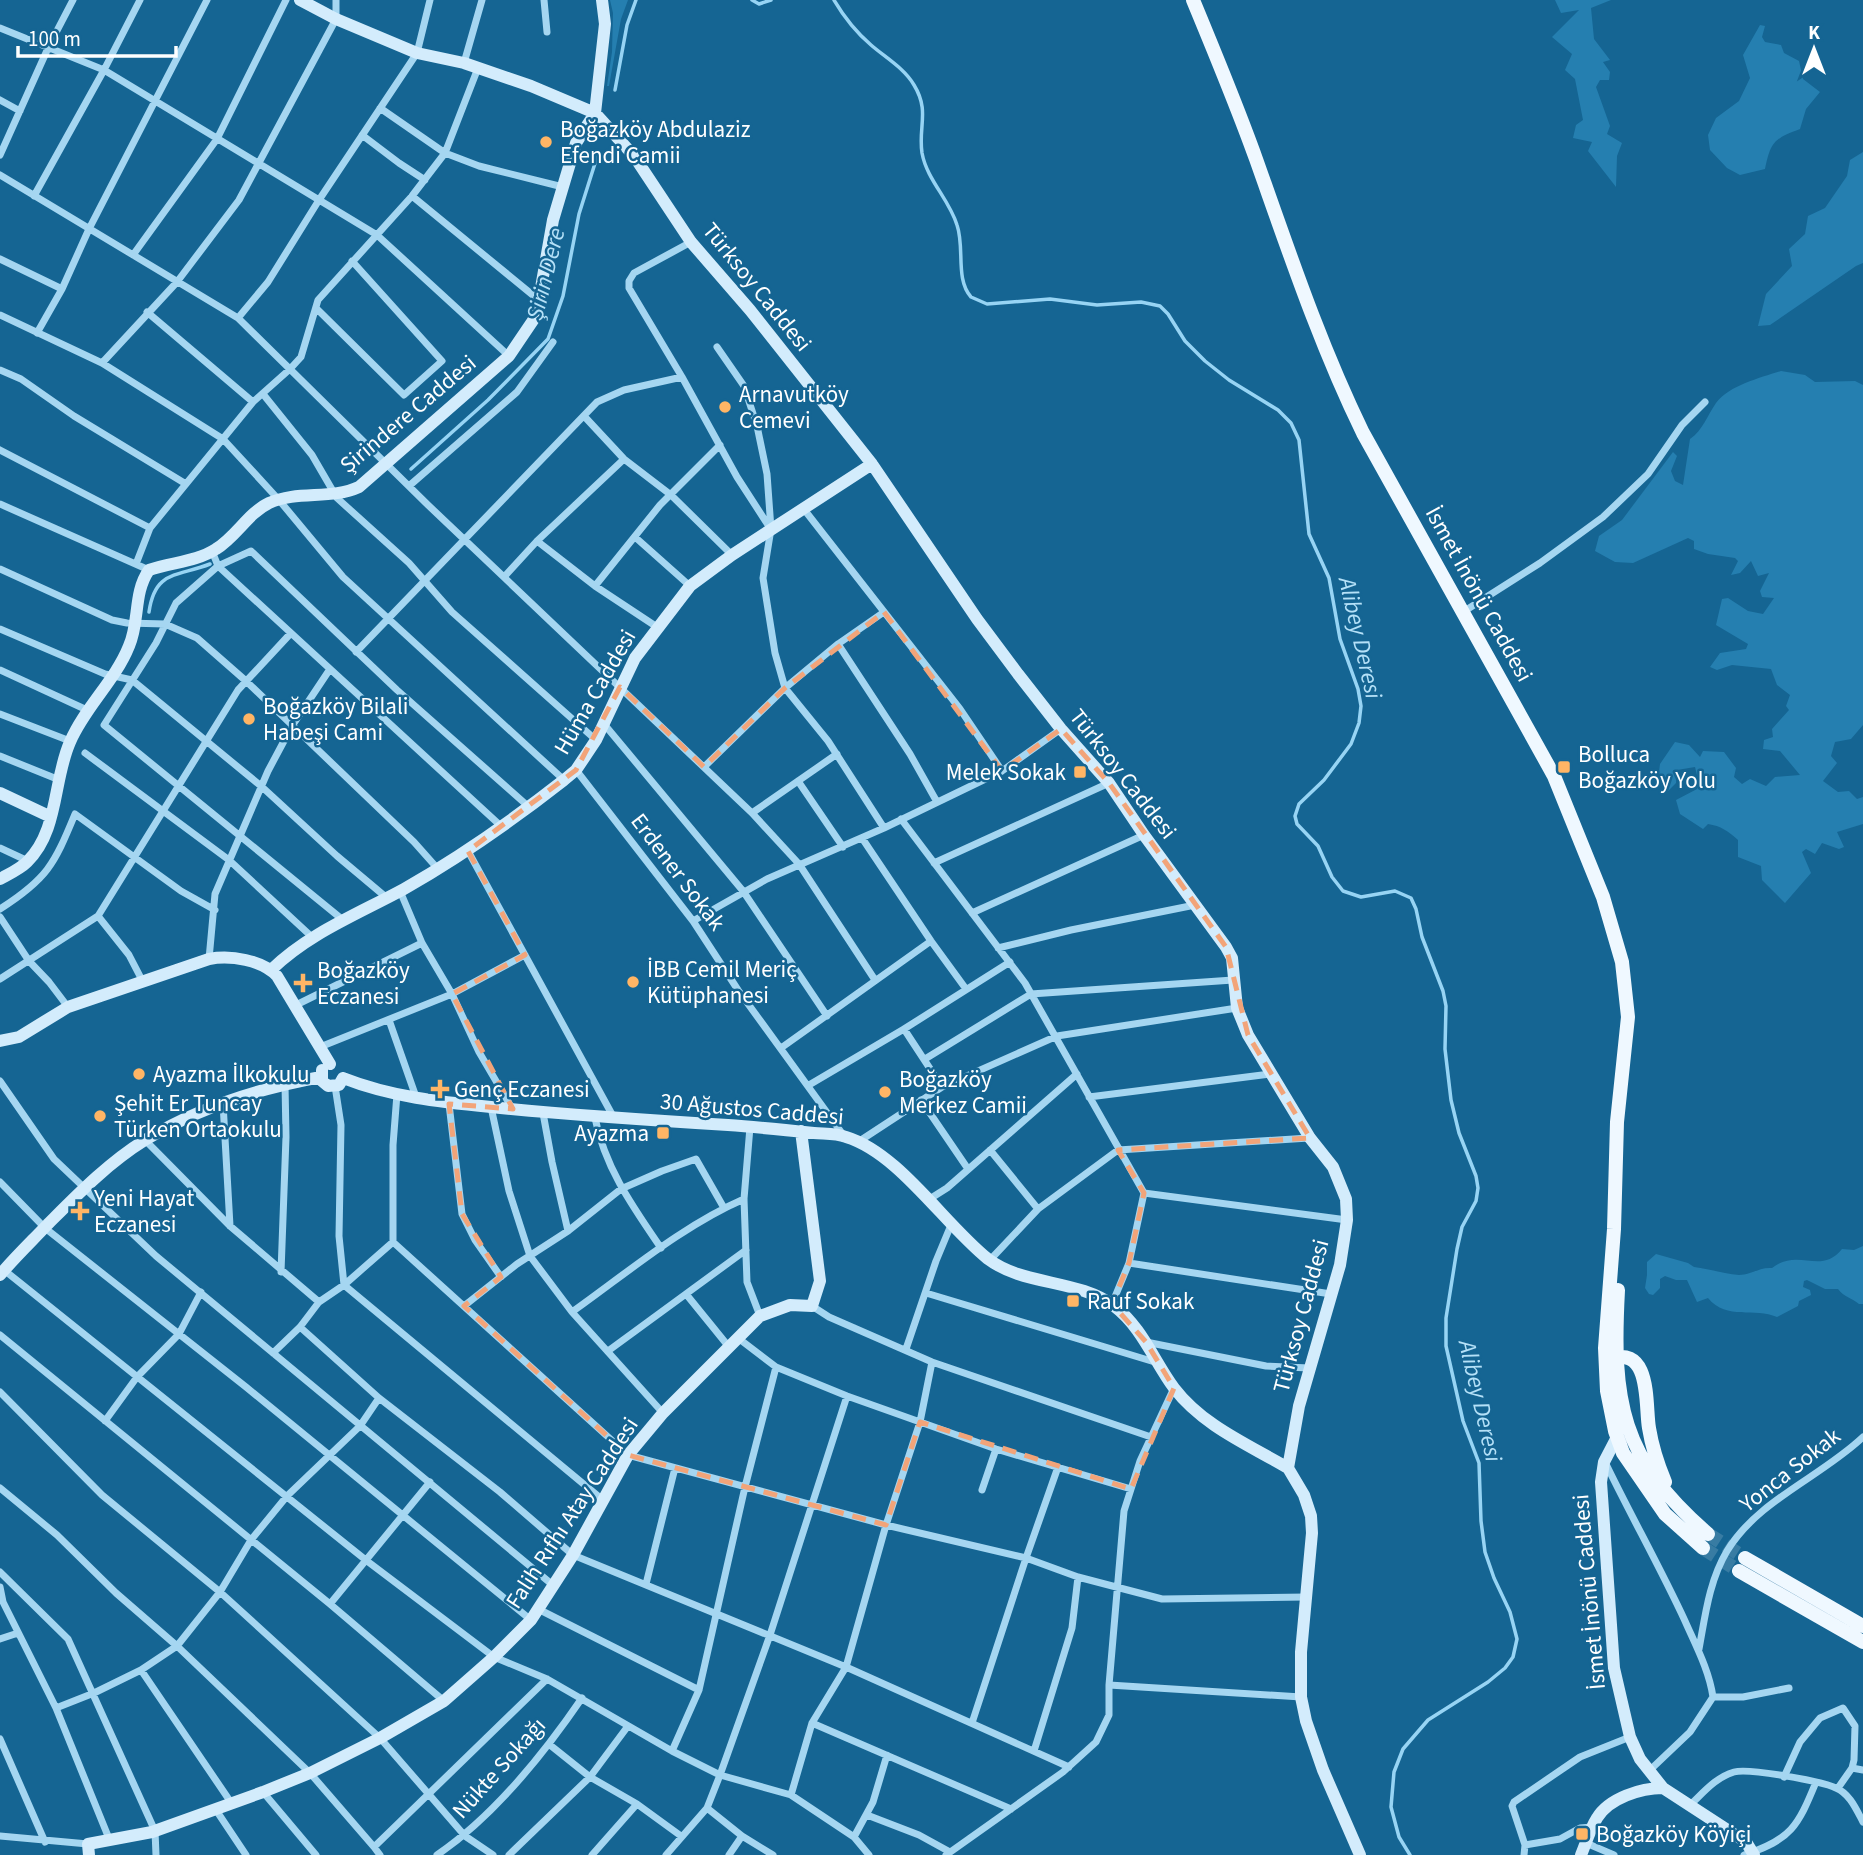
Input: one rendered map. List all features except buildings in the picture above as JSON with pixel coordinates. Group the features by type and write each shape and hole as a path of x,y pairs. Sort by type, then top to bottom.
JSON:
{"main road":[{"name":"İsmet İnönü Caddesi","path":"1193,0 1230,89 1305,296 1345,397 1554,776 1604,897 1622,962 1628,1017 1617,1122 1614,1229 1610,1266 1610,1359 1606,1391 1623,1432"},
{"path":"1610,1359 1625,1358 1636,1364 1643,1375 1651,1436 1672,1499"},
{"path":"1623,1432 1672,1499 1706,1541 1665,1514 1623,1453 1623,1432"},
{"path":"1863,1626 1742,1564 1863,1642"}],"street":[{"path":"0,155 49,46 73,0"},
{"path":"34,196 140,0"},
{"path":"37,333 62,289 89,229 207,0"},
{"path":"133,255 217,139 286,0"},
{"name":"Türksoy Caddesi","path":"300,0 336,19 417,53 464,63 531,86 595,113 634,156 691,242 758,320 872,464 977,619 1061,729 1109,783 1226,947 1231,958 1237,1008 1248,1035 1310,1138 1334,1167 1346,1199 1347,1220 1340,1265 1299,1406 1288,1468"},
{"path":"102,363 177,282 239,200 336,19 336,0"},
{"path":"238,318 268,282 417,53 430,0"},
{"path":"464,63 482,0"},
{"path":"544,0 547,32"},
{"path":"595,113 605,24 602,0"},
{"path":"0,28 104,70 377,236 509,356"},
{"path":"136,564 150,528 254,402 301,357 318,300 412,196 445,153 478,68"},
{"path":"0,100 20,111"},
{"path":"380,108 445,153 480,166 564,187"},
{"name":"Şirindere Caddesi","path":"149,570 193,559 212,551 226,542 260,509 279,500 359,487 509,356 536,316 553,220 576,144 595,113"},
{"path":"362,135 425,180"},
{"path":"0,175 238,318 409,486 751,813 799,864 875,980"},
{"path":"412,196 540,302"},
{"path":"691,242 634,274 629,285 737,477 771,529"},
{"path":"0,259 62,289"},
{"path":"317,309 404,395 442,361 352,261"},
{"path":"147,312 254,402"},
{"path":"0,315 102,363 223,439 279,500 343,577 564,780"},
{"path":"409,486 517,392 553,341"},
{"path":"717,347 744,386 757,426 767,474 771,529 763,578 775,653 785,688 837,754 884,828"},
{"path":"0,370 21,379 74,416 186,484"},
{"path":"356,652 597,402 624,390 682,377"},
{"path":"263,394 312,454 334,493 410,563 452,612 596,740"},
{"path":"1464,612 1540,563 1603,517 1648,474 1682,425 1705,402"},
{"path":"584,415 624,459 671,495 732,555"},
{"path":"595,586 671,495 720,444"},
{"path":"0,450 150,528"},
{"path":"504,577 537,541 624,459"},
{"name":"Hüma Caddesi","path":"271,970 312,937 400,891 468,851 576,770 596,740 635,658 690,586 732,555 872,464"},
{"path":"0,504 149,570 139,592 136,623 130,646 87,710 70,741 57,779 51,817 40,843 28,861 0,879"},
{"path":"803,508 960,709 1002,771"},
{"path":"635,537 690,586"},
{"path":"537,541 595,586 657,627"},
{"path":"212,551 218,566 503,827"},
{"path":"344,920 104,725 176,603 218,566 251,551 356,652 529,807"},
{"path":"0,569 113,620 165,624 197,638 246,681 414,842 438,869"},
{"path":"704,767 785,688 838,644 884,612"},
{"path":"0,629 111,676 132,680 261,786 387,898"},
{"path":"0,979 97,916 238,690 291,633"},
{"path":"838,644 910,754 937,802"},
{"path":"209,960 215,894 229,860 261,786 292,726 330,669"},
{"path":"0,670 87,710"},
{"path":"0,714 70,741"},
{"path":"604,724 743,891 827,1016"},
{"path":"693,921 743,891 799,864 843,847 1002,771 1061,729"},
{"path":"85,753 162,813 229,860 312,937"},
{"path":"751,813 837,754"},
{"path":"0,756 57,779"},
{"name":"Erdener Sokak","path":"576,770 693,921 738,990 844,1136"},
{"path":"798,781 843,847"},
{"path":"934,863 1109,783"},
{"path":"0,793 51,817"},
{"path":"0,909 32,888 48,869 58,855 75,814 181,891 215,911"},
{"path":"901,819 1010,962 1031,994 1144,1193 1129,1263 1112,1304"},
{"path":"972,913 1144,835"},
{"path":"862,838 966,989"},
{"path":"0,848 28,861"},
{"path":"468,851 614,1118"},
{"path":"400,891 422,943 452,994 479,1052 513,1110"},
{"path":"998,948 1196,905"},
{"path":"97,916 129,955 143,983"},
{"path":"0,917 29,961 68,1007"},
{"path":"781,1048 931,941"},
{"path":"296,1005 422,943"},
{"path":"320,1047 452,994 525,956"},
{"path":"0,1041 19,1037 68,1007 209,960 231,958 271,970 296,1005 330,1064 340,1067 339,1236 344,1285 604,1501"},
{"path":"809,1085 1010,962"},
{"path":"925,1059 1031,994 1233,980"},
{"path":"858,1142 942,1087 1057,1036 1237,1008"},
{"path":"388,1020 416,1097"},
{"path":"904,1029 942,1087"},
{"path":"321,1077 324,1067 330,1064"},
{"path":"1089,1097 1270,1073"},
{"path":"928,1200 968,1169 1077,1074"},
{"path":"321,1077 327,1086 339,1082"},
{"path":"321,1077 285,1083 223,1103 145,1140 111,1164 83,1189 1,1270 367,1561 494,1657 547,1679 671,1751 720,1775 791,1795 854,1837 869,1855"},
{"path":"0,1081 54,1159 156,1256 554,1586"},
{"name":"30 Ağustos Caddesi","path":"339,1082 449,1104 595,1118 750,1127 844,1136 878,1153 897,1169 951,1225 990,1260 1112,1304 1124,1314 1146,1342 1174,1388 1205,1419 1288,1468"},
{"path":"281,1272 286,1137 285,1083"},
{"path":"397,1094 393,1145 393,1242 628,1455 886,1525 1026,1558 1078,1577 1162,1600 1306,1597"},
{"path":"920,1100 968,1169"},
{"path":"223,1103 230,1226"},
{"path":"449,1104 462,1214 475,1240 500,1277"},
{"path":"491,1107 509,1191 530,1256 572,1312 663,1413"},
{"path":"543,1113 568,1231"},
{"path":"595,1118 600,1140 621,1189 661,1248"},
{"path":"750,1127 744,1199 747,1282 760,1316"},
{"path":"801,1131 820,1281 812,1306 829,1317 932,1362 1151,1437"},
{"path":"990,1260 1038,1209 1118,1150 1310,1138"},
{"path":"145,1140 230,1226 319,1302"},
{"path":"990,1150 1038,1209"},
{"path":"464,1306 621,1189 662,1171 696,1159 724,1208"},
{"path":"0,1182 45,1228 404,1517 536,1615 699,1690"},
{"path":"1144,1193 1347,1220"},
{"path":"572,1312 661,1248 724,1208 744,1199"},
{"path":"906,1349 951,1225"},
{"path":"273,1353 319,1302 344,1285 393,1242"},
{"path":"608,1351 746,1250"},
{"path":"1129,1263 1331,1294"},
{"path":"105,1421 137,1377 179,1334 201,1292"},
{"path":"926,1293 1159,1363"},
{"path":"686,1294 734,1343 776,1367 847,1396 996,1449 1131,1489"},
{"name":"Falih Rıfhı Atay Caddesi","path":"89,1850 110,1840 155,1831 216,1810 310,1773 380,1738 444,1701 536,1615 573,1555 628,1455 663,1413 760,1316 790,1305 812,1306"},
{"path":"300,1326 379,1398 500,1492 573,1555 846,1667 1069,1767"},
{"path":"0,1335 330,1604 444,1701"},
{"path":"1146,1342 1266,1366 1309,1368"},
{"path":"791,1795 812,1723 846,1667 886,1525 920,1422 932,1362"},
{"path":"671,1751 699,1690 745,1487 776,1367"},
{"path":"867,1815 919,1835 948,1853 1069,1767 1096,1741 1109,1715 1109,1685 1124,1511 1151,1437 1174,1388"},
{"path":"0,1392 102,1495 220,1592 380,1738 465,1836 493,1855"},
{"path":"666,1855 707,1808 770,1635 847,1396"},
{"path":"56,1708 141,1670 177,1646 220,1592 251,1540 287,1496 360,1426 379,1398"},
{"name":"İsmet İnönü Caddesi","path":"1623,1432 1604,1462 1601,1482 1614,1668 1630,1738 1649,1771 1663,1788 1746,1842 1751,1854"},
{"name":"Yonca Sokak","path":"1699,1650 1716,1576 1726,1552 1738,1536 1775,1503 1847,1452 1863,1437"},
{"path":"982,1490 996,1449"},
{"path":"1604,1462 1662,1570 1699,1650 1713,1697 1690,1732 1649,1771 1648,1779 1640,1791"},
{"path":"972,1723 1058,1467"},
{"path":"646,1584 675,1468"},
{"path":"1288,1468 1304,1495 1311,1516 1312,1533 1301,1652 1301,1697 1306,1721 1323,1770 1360,1855"},
{"path":"330,1604 430,1482"},
{"path":"0,1488 57,1535 310,1773 380,1855"},
{"path":"0,1572 68,1639 155,1831 156,1855"},
{"path":"1034,1751 1072,1629 1078,1577"},
{"path":"0,1587 3,1602 56,1708 110,1840"},
{"path":"0,1639 18,1633"},
{"path":"141,1670 232,1804"},
{"path":"374,1847 547,1679"},
{"path":"1109,1685 1301,1697"},
{"path":"1713,1697 1743,1697 1789,1688"},
{"name":"Nükte Sokağı","path":"437,1855 465,1836 550,1745 582,1698"},
{"path":"1784,1776 1800,1742 1820,1718 1843,1708 1855,1726 1853,1768 1838,1788"},
{"path":"812,1723 1012,1809"},
{"path":"509,1855 590,1777 628,1727"},
{"path":"1524,1855 1525,1845 1514,1814 1514,1802 1580,1756 1630,1738"},
{"path":"0,1739 45,1842"},
{"path":"550,1745 590,1777 637,1804 681,1836"},
{"path":"854,1837 873,1802 887,1755"},
{"path":"1853,1768 1863,1770"},
{"path":"1690,1805 1714,1783 1733,1772 1754,1770 1838,1788 1851,1800 1863,1822"},
{"path":"1751,1854 1777,1843 1789,1833 1801,1818 1816,1782"},
{"path":"1614,1855 1584,1849 1598,1815 1608,1806 1640,1791 1663,1788"},
{"path":"263,1792 316,1855"},
{"path":"592,1855 637,1804"},
{"path":"707,1808 742,1836 773,1855"},
{"path":"216,1810 246,1855"},
{"path":"1525,1845 1560,1839 1580,1828 1592,1827"},
{"path":"0,1836 89,1850"},
{"path":"729,1855 742,1836"}],"highlighted area":[{"path":"884,612 1002,771 1061,729 1109,783 1226,947 1248,1035 1310,1138 1118,1150 1144,1193 1129,1263 1112,1304 1146,1342 1174,1388 1131,1489 920,1422 886,1525 628,1455 464,1306 501,1277 462,1214 449,1104 513,1109 452,994 525,955 468,851 576,770 620,687 704,767 785,688"}],"shaded area":[{"path":"610,0 628,0 621,19 607,86 612,52 613,13"},
{"path":"1555,0 1611,0 1591,8 1594,39 1610,60 1603,62 1610,72 1609,80 1600,80 1596,87 1610,126 1607,134 1622,143 1617,156 1616,187 1588,151 1592,142 1573,138 1576,125 1583,120 1575,79 1565,70 1572,54 1552,37 1579,10 1561,13"},
{"path":"1760,25 1765,26 1762,37 1765,42 1781,45 1784,53 1799,61 1803,79 1820,92 1806,109 1800,129 1775,142 1769,152 1765,169 1740,175 1727,168 1710,150 1708,135 1716,118 1739,101 1750,78 1743,55"},
{"path":"1863,152 1863,263 1770,325 1758,326 1766,294 1792,266 1789,249 1805,234 1808,216 1825,208 1847,176 1850,160"},
{"path":"1781,371 1805,375 1815,382 1855,381 1863,385 1863,725 1851,739 1835,742 1831,756 1837,763 1823,781 1838,792 1849,791 1857,799 1863,797 1863,824 1837,832 1844,847 1839,849 1822,843 1815,854 1806,849 1802,852 1811,873 1785,903 1762,880 1761,866 1738,857 1738,840 1724,829 1708,824 1703,829 1680,814 1676,800 1697,789 1699,783 1695,767 1677,770 1676,783 1666,793 1658,780 1660,764 1675,742 1689,745 1700,757 1703,751 1724,752 1736,768 1734,777 1742,784 1750,779 1766,786 1775,777 1800,775 1780,751 1763,749 1764,740 1773,737 1772,729 1789,710 1786,706 1790,695 1777,685 1771,669 1732,665 1717,670 1710,667 1720,653 1746,649 1748,644 1716,625 1722,599 1728,598 1748,611 1763,614 1774,598 1762,597 1760,591 1769,573 1758,576 1751,561 1740,573 1731,575 1738,561 1735,558 1694,549 1694,541 1688,538 1633,563 1615,562 1595,551 1599,536 1622,520 1673,452 1677,456 1671,471 1675,481 1683,485 1690,439 1702,427 1722,397 1746,383"},
{"path":"1863,1246 1863,1304 1838,1289 1825,1289 1807,1280 1804,1281 1803,1287 1810,1290 1811,1295 1799,1301 1798,1306 1777,1317 1724,1309 1708,1298 1697,1302 1687,1280 1665,1276 1660,1279 1660,1288 1653,1295 1645,1288 1647,1262 1656,1254 1694,1267 1739,1275 1772,1268 1791,1260 1826,1260 1842,1249 1854,1250"}],"waterway":[{"name":"Şirin Dere","path":"615,90 627,25 636,0"},
{"name":"Alibey Deresi","path":"752,0 759,4 771,0"},
{"name":"Alibey Deresi","path":"834,0 855,30 905,73 919,94 923,111 922,153 928,172 957,225 963,281 971,297 987,304 1050,299 1097,305 1141,302 1160,306 1185,341 1205,361 1229,380 1278,410 1291,423 1299,440 1309,534 1329,578 1340,639 1358,689 1361,706 1359,723 1351,744 1324,780 1299,804 1295,816 1297,824 1318,846 1332,877 1343,891 1361,897 1395,891 1411,898 1422,937 1443,991 1446,1006 1445,1049 1451,1100 1478,1188 1476,1201 1462,1227 1457,1249 1446,1318 1446,1346 1463,1421 1479,1463 1485,1552 1510,1612 1517,1639 1513,1657 1505,1668 1428,1720 1403,1749 1394,1772 1391,1807 1399,1837 1410,1855"},
{"name":"Şirin Dere","path":"411,469 488,400 548,339 563,296 579,214 597,157"},
{"name":"Şirin Dere","path":"149,612 152,598 162,582 169,577 210,564"}],"tunnel":[{"path":"1708,1534 1745,1558"},
{"path":"1703,1548 1739,1571"}],"place":[{"name":"Boğazköy Abdulaziz Efendi Camii","path":"546,142"},
{"name":"Arnavutköy Cemevi","path":"725,407"},
{"name":"Boğazköy Bilali Habeşi Cami","path":"249,719"},
{"name":"Bolluca Boğazköy Yolu","path":"1564,767"},
{"name":"Melek Sokak","path":"1080,772"},
{"name":"İBB Cemil Meriç Kütüphanesi","path":"633,982"},
{"name":"Boğazköy Eczanesi","path":"303,983"},
{"name":"Ayazma İlkokulu","path":"139,1074"},
{"name":"Genç Eczanesi","path":"440,1089"},
{"name":"Boğazköy Merkez Camii","path":"885,1092"},
{"name":"Şehit Er Tuncay Türken Ortaokulu","path":"100,1116"},
{"name":"Ayazma","path":"663,1133"},
{"name":"Yeni Hayat Eczanesi","path":"80,1211"},
{"name":"Rauf Sokak","path":"1073,1301"},
{"name":"Boğazköy Köyiçi","path":"1582,1834"}]}
